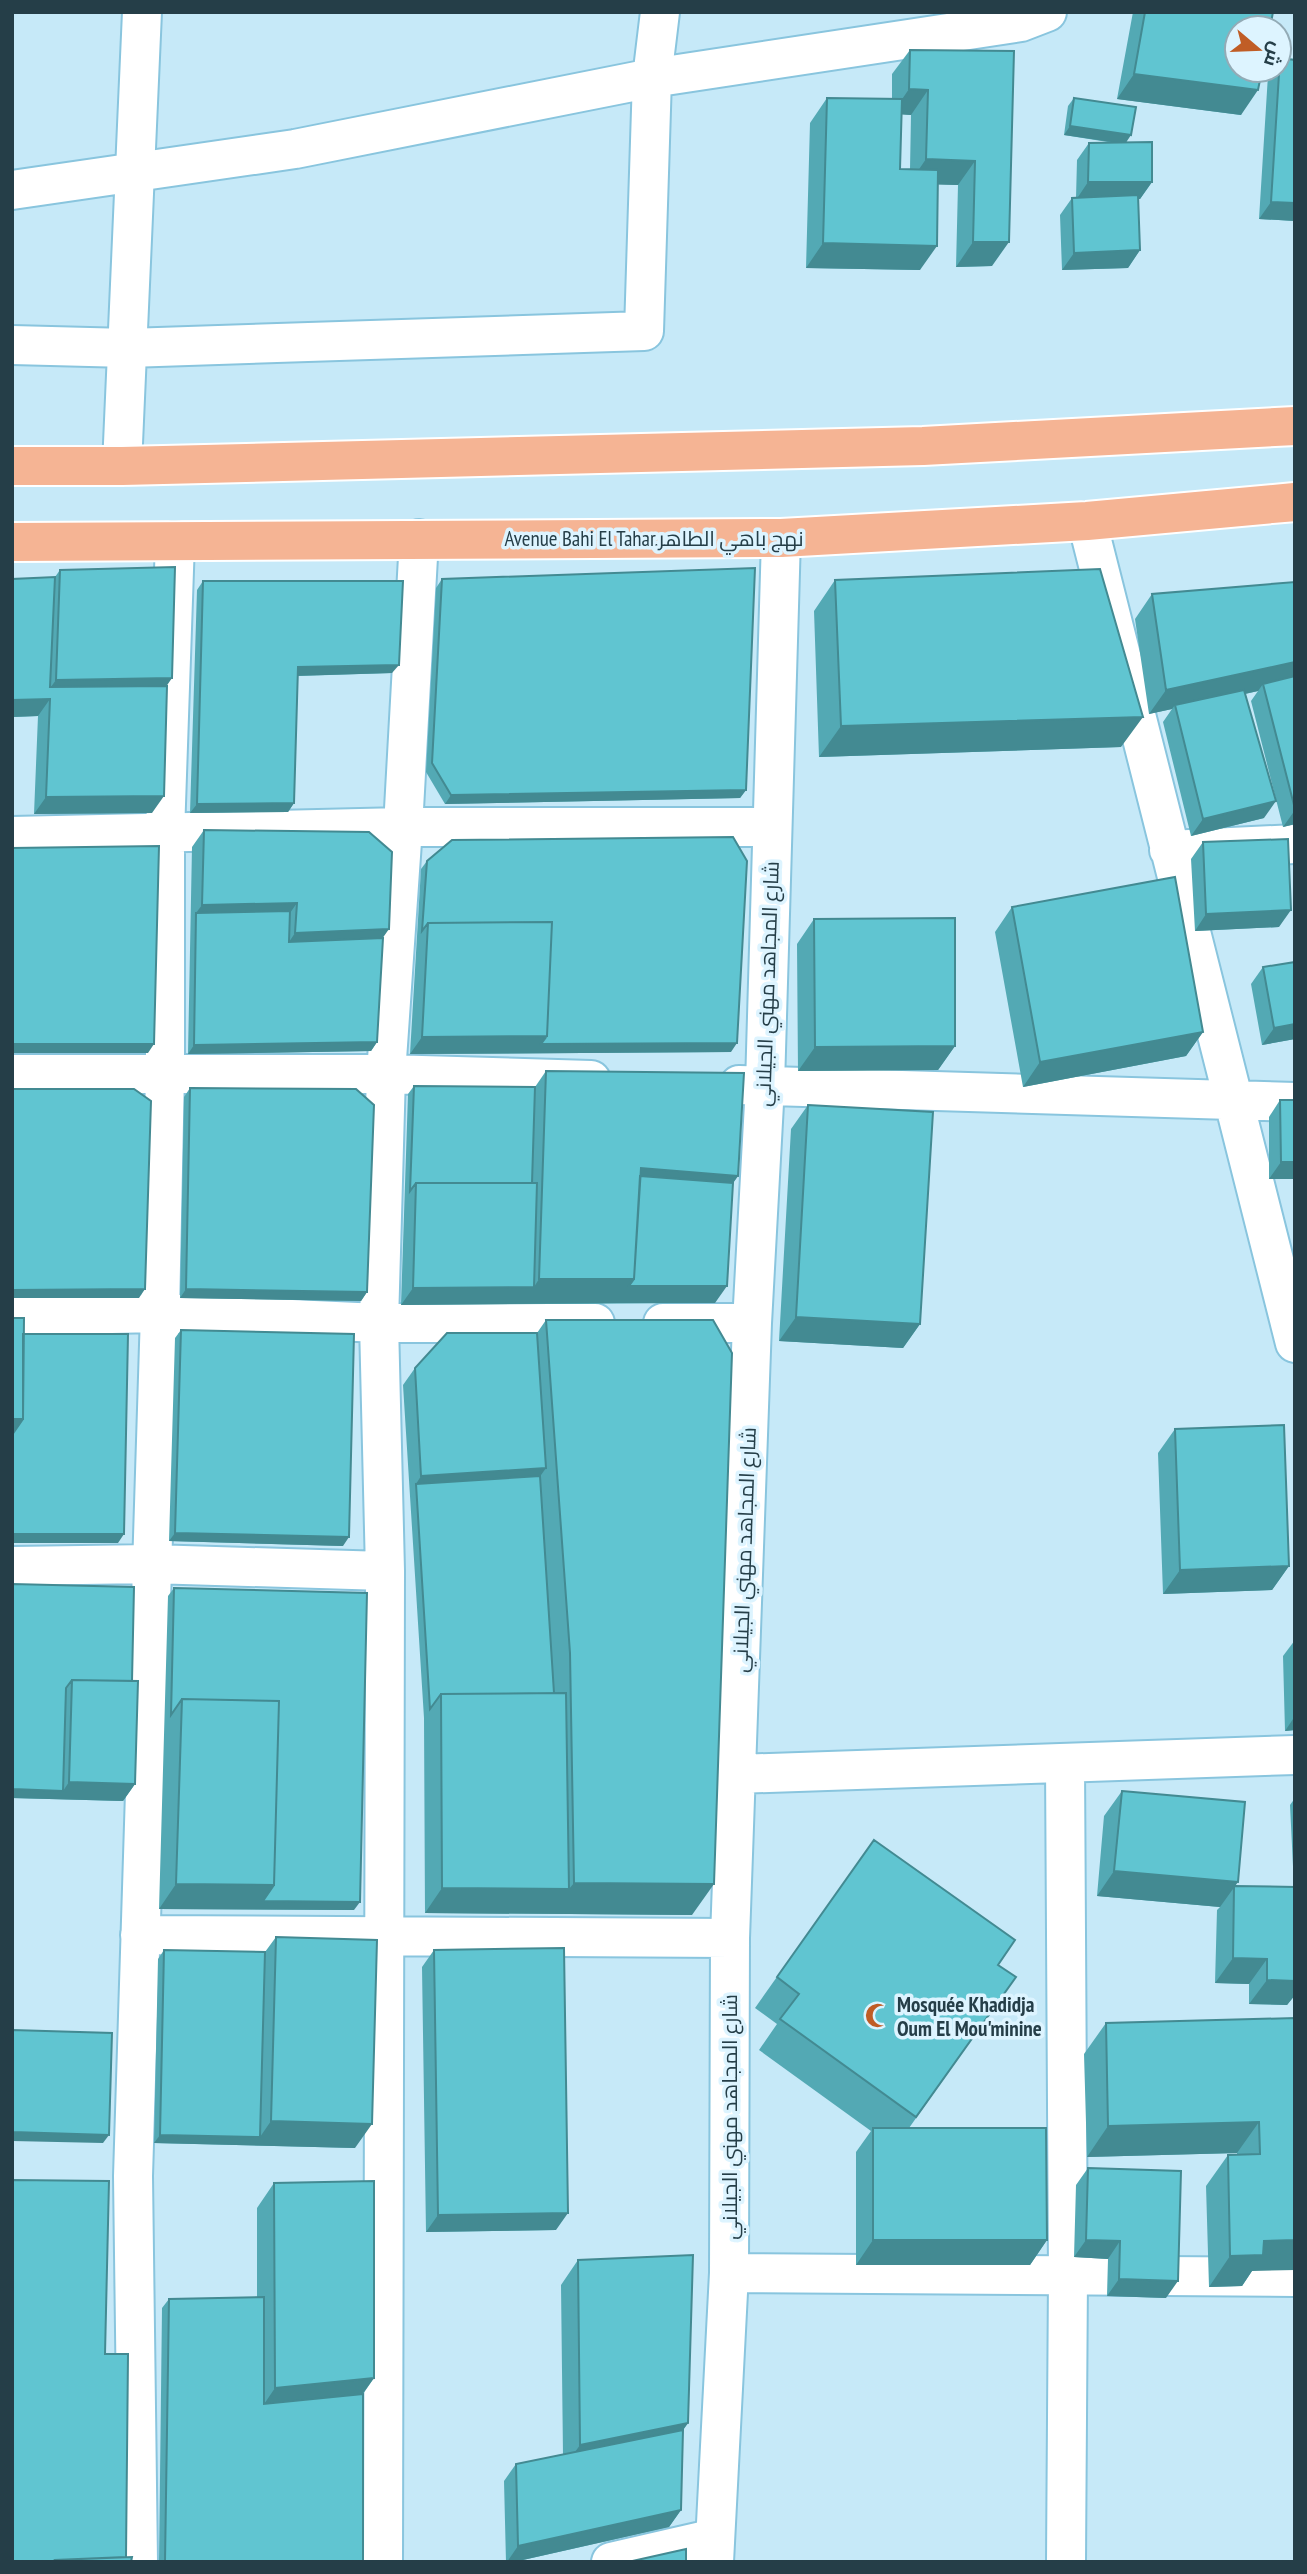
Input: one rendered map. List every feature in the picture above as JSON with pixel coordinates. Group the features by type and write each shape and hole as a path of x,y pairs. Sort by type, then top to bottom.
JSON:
{"main road":[{"path":"12,466 122,466 923,446 1295,426"},
{"name":"Avenue Bahi El Tahar,نهج باهي الطاهر","path":"12,542 780,538 1087,521 1295,502"}],"street":[{"path":"122,466 142,12"},
{"path":"12,345 128,348 644,331 652,78 660,12"},
{"path":"12,190 295,149 652,78 1021,22 1047,12"},
{"path":"1087,521 1231,1100 1295,1343"},
{"name":"شارع المجاهد مهني الجيلاني","path":"715,2550 729,2273 730,1938 751,1323 765,1085 780,538"},
{"path":"383,2562 385,1572 379,1324 386,1074 419,539"},
{"path":"138,2562 133,2176 160,1313 165,1074 165,833 175,541"},
{"path":"12,836 403,827 772,827"},
{"path":"1169,850 1295,844"},
{"path":"12,1074 386,1074 629,1082"},
{"path":"710,1084 1295,1102"},
{"path":"12,1316 160,1313 379,1324 751,1323"},
{"path":"12,1566 151,1564 385,1572"},
{"path":"737,1774 1295,1755"},
{"path":"1065,1763 1068,2276 1066,2562"},
{"path":"140,1935 730,1938"},
{"path":"729,2273 1295,2277"},
{"path":"611,2562 715,2550"}],"building":[{"path":"1145,12 1273,12 1223,14 1223,84 1259,84 1258,90 1134,74"},
{"path":"910,50 1014,51 1009,242 973,242 975,161 926,159 928,90 909,89"},
{"path":"1295,60 1295,203 1271,202 1278,84 1293,84"},
{"path":"827,98 902,99 900,169 938,170 937,246 823,243"},
{"path":"1074,98 1136,107 1131,135 1070,126"},
{"path":"1152,142 1152,182 1088,182 1089,143"},
{"path":"1138,195 1140,250 1074,253 1072,198"},
{"path":"175,567 172,678 56,680 60,570"},
{"path":"755,568 746,790 451,795 432,763 442,579"},
{"path":"1100,569 1143,717 841,726 835,580"},
{"path":"55,577 50,687 167,686 164,796 46,797 50,699 12,700 12,579"},
{"path":"203,581 403,581 399,665 298,667 294,803 197,804"},
{"path":"1295,582 1295,662 1166,690 1152,594"},
{"path":"1295,676 1295,809 1263,684"},
{"path":"1244,690 1276,801 1203,819 1175,705"},
{"path":"204,830 369,832 392,852 389,929 295,933 297,903 202,905"},
{"path":"733,837 747,861 737,1043 541,1044 547,1036 552,922 428,923 422,931 427,861 452,840"},
{"path":"1288,839 1291,910 1206,914 1203,842"},
{"path":"159,846 154,1044 12,1044 12,848"},
{"path":"1175,877 1203,1032 1040,1062 1012,907"},
{"path":"290,911 289,942 383,938 377,1042 194,1045 196,913"},
{"path":"955,918 955,1046 815,1047 814,919"},
{"path":"552,922 547,1036 422,1037 428,923"},
{"path":"1295,962 1295,1024 1274,1028 1263,967"},
{"path":"546,1071 744,1073 738,1176 641,1168 634,1279 539,1279"},
{"path":"414,1086 535,1087 532,1183 416,1183 410,1191"},
{"path":"190,1088 356,1089 374,1105 367,1292 186,1289"},
{"path":"12,1089 134,1089 151,1101 145,1289 12,1290"},
{"path":"1280,1100 1295,1100 1295,1162 1281,1162"},
{"path":"808,1105 933,1112 920,1324 796,1317"},
{"path":"640,1176 733,1183 727,1286 629,1286 634,1279"},
{"path":"416,1183 537,1183 534,1287 413,1288"},
{"path":"12,1318 24,1318 23,1419 12,1419"},
{"path":"546,1320 713,1320 732,1353 714,1884 574,1883 570,1653"},
{"path":"181,1330 354,1334 349,1537 175,1533"},
{"path":"447,1333 537,1333 546,1468 421,1476 415,1368"},
{"path":"23,1334 128,1334 124,1534 12,1534 12,1435 23,1419"},
{"path":"1284,1425 1289,1566 1180,1570 1175,1429"},
{"path":"540,1476 554,1693 441,1694 430,1709 416,1484"},
{"path":"12,1584 134,1587 132,1681 72,1680 66,1688 63,1791 12,1789"},
{"path":"174,1588 367,1593 360,1902 263,1901 274,1885 279,1701 182,1699 171,1715"},
{"path":"72,1680 138,1681 135,1784 69,1782"},
{"path":"566,1693 569,1889 442,1888 441,1694"},
{"path":"182,1699 279,1701 274,1885 176,1884"},
{"path":"1122,1791 1245,1802 1238,1882 1114,1871"},
{"name":"Mosquée Khadidja Oum El Mou'minine","path":"874,1840 1015,1940 998,1965 1016,1977 916,2117 780,2019 799,1994 777,1977"},
{"path":"1234,1886 1295,1887 1295,1981 1267,1980 1267,1959 1233,1958"},
{"path":"276,1937 377,1940 372,2124 271,2121"},
{"path":"564,1948 568,2213 438,2215 434,1950"},
{"path":"164,1950 265,1952 260,2137 160,2135"},
{"path":"1295,2018 1295,2240 1264,2241 1263,2255 1230,2256 1228,2155 1260,2154 1259,2122 1108,2126 1106,2023"},
{"path":"12,2030 112,2033 109,2135 12,2132"},
{"path":"873,2128 1046,2128 1047,2240 873,2240"},
{"path":"1088,2168 1181,2171 1178,2281 1119,2279 1120,2241 1086,2240"},
{"path":"12,2180 109,2181 105,2354 128,2354 126,2557 12,2562"},
{"path":"374,2181 374,2378 275,2388 274,2183"},
{"path":"693,2255 688,2423 580,2445 578,2260"},
{"path":"264,2297 264,2404 363,2394 363,2562 165,2562 169,2299"},
{"path":"683,2430 681,2510 518,2546 516,2464"},
{"path":"686,2549 686,2562 628,2562"},
{"path":"132,2557 131,2562 55,2560"}],"place":[{"name":"Mosquée Khadidja Oum El Mou'minine","path":"877,2016"}]}
